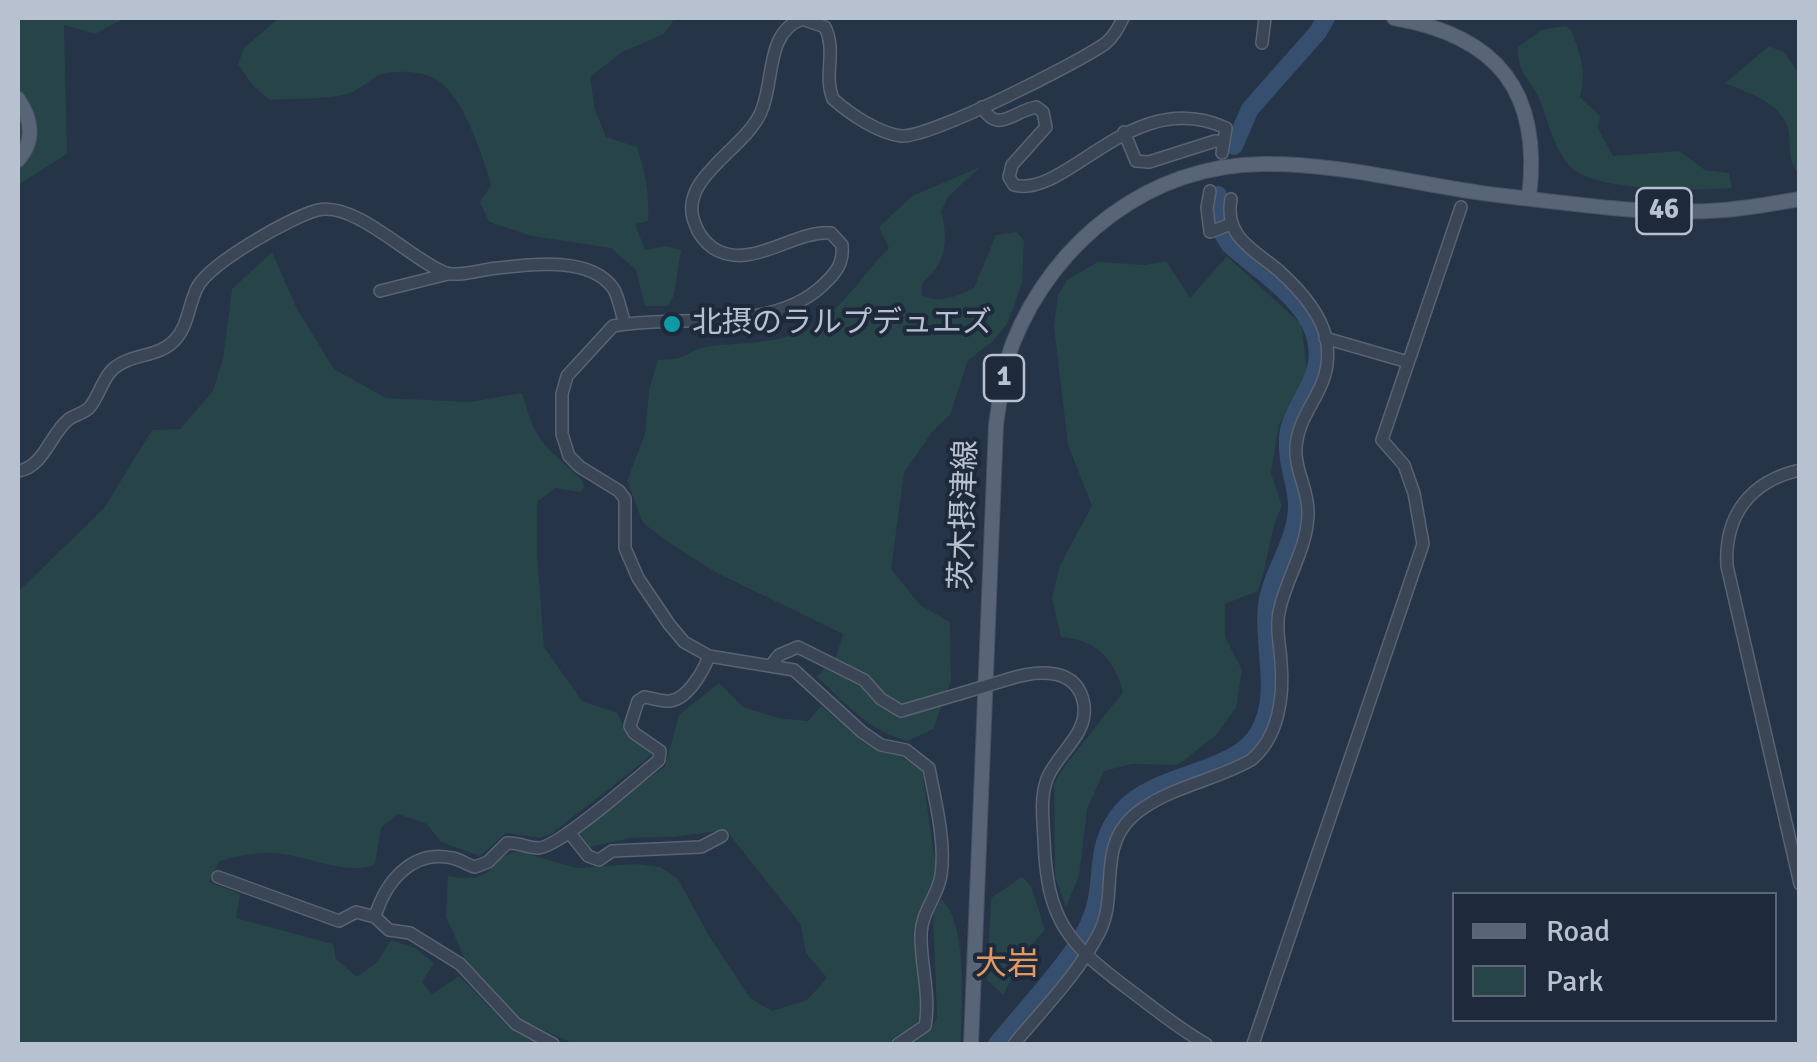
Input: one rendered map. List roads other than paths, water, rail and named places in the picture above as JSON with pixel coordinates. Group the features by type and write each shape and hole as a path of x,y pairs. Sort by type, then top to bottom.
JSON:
{"main road":[{"path":"1394,18 1437,28 1464,40 1510,80 1529,123 1532,153 1528,196"},
{"path":"18,99 31,126 28,148 18,160"},
{"name":"茨木摂津線","path":"972,1044 996,425 1012,347 1040,290 1082,238 1116,211 1168,183 1210,170 1237,165 1303,166 1528,196"},
{"name":"46","path":"1528,196 1667,211 1723,210 1800,198"}],"street":[{"path":"898,1044 926,1026 928,1009 921,935 924,915 940,880 942,861 929,768 906,750 881,744 862,732 794,670 709,656 684,642 638,578 626,548 625,500 619,491 580,468 569,456 562,434 562,394 566,376 614,326 682,324 776,310 802,301 831,277 843,255 838,238 831,233 816,232 738,256 723,252 702,238 692,214 692,200 704,176 754,127 767,92 780,34 791,23 802,18 824,28 832,52 828,82 832,100 884,131 911,136 1088,56 1111,39 1123,18"},
{"path":"1262,42 1265,18"},
{"path":"982,106 989,118 998,122 1026,109 1036,107 1043,112 1046,127 1012,165 1009,177 1014,186 1026,188 1043,183 1124,132 1162,121 1185,120 1226,128 1223,147 1215,141 1149,162 1136,161 1124,132"},
{"path":"1210,191 1210,232 1230,225"},
{"path":"1014,1044 1101,930 1110,899 1108,862 1116,838 1128,821 1167,796 1250,760 1260,752 1275,725 1282,682 1277,623 1308,515 1296,450 1300,429 1324,379 1326,338 1312,307 1230,225 1231,199"},
{"path":"1254,1044 1422,544 1414,493 1404,464 1382,440 1460,207"},
{"path":"18,472 35,463 68,420 88,409 110,371 126,360 160,352 174,342 185,327 200,283 217,264 302,216 322,209 340,212 382,232 448,274"},
{"path":"380,290 448,274 517,266 571,266 598,274 614,290 625,324"},
{"path":"1326,338 1408,362"},
{"path":"1800,470 1780,475 1754,490 1738,509 1726,548 1800,884"},
{"path":"770,664 779,655 798,647 812,652 864,680 881,699 900,711 1034,671 1058,674 1076,687 1084,708 1082,724 1050,772 1042,798 1046,878 1053,906 1083,955 1206,1044"},
{"path":"375,917 388,885 400,871 416,862 455,858 475,867 488,862 507,843 538,848 569,832 659,760 660,752 630,726 638,701 680,698 704,670 709,656"},
{"path":"569,832 594,860 612,851 701,847 722,836"},
{"path":"218,876 339,921 356,912 375,917 389,930 410,933 460,964 516,1024 553,1044"}],"waterway":[{"path":"1234,146 1250,109 1326,18"},
{"path":"997,1044 1082,938 1095,909 1106,838 1123,810 1155,788 1233,757 1248,746 1265,717 1270,686 1267,605 1296,517 1288,437 1315,370 1317,345 1313,329 1294,301 1229,244 1219,221 1218,195"}],"place":[{"name":"北摂のラルプデュエズ","path":"672,324"}],"district":[{"name":"大岩","path":"1007,966"}]}
